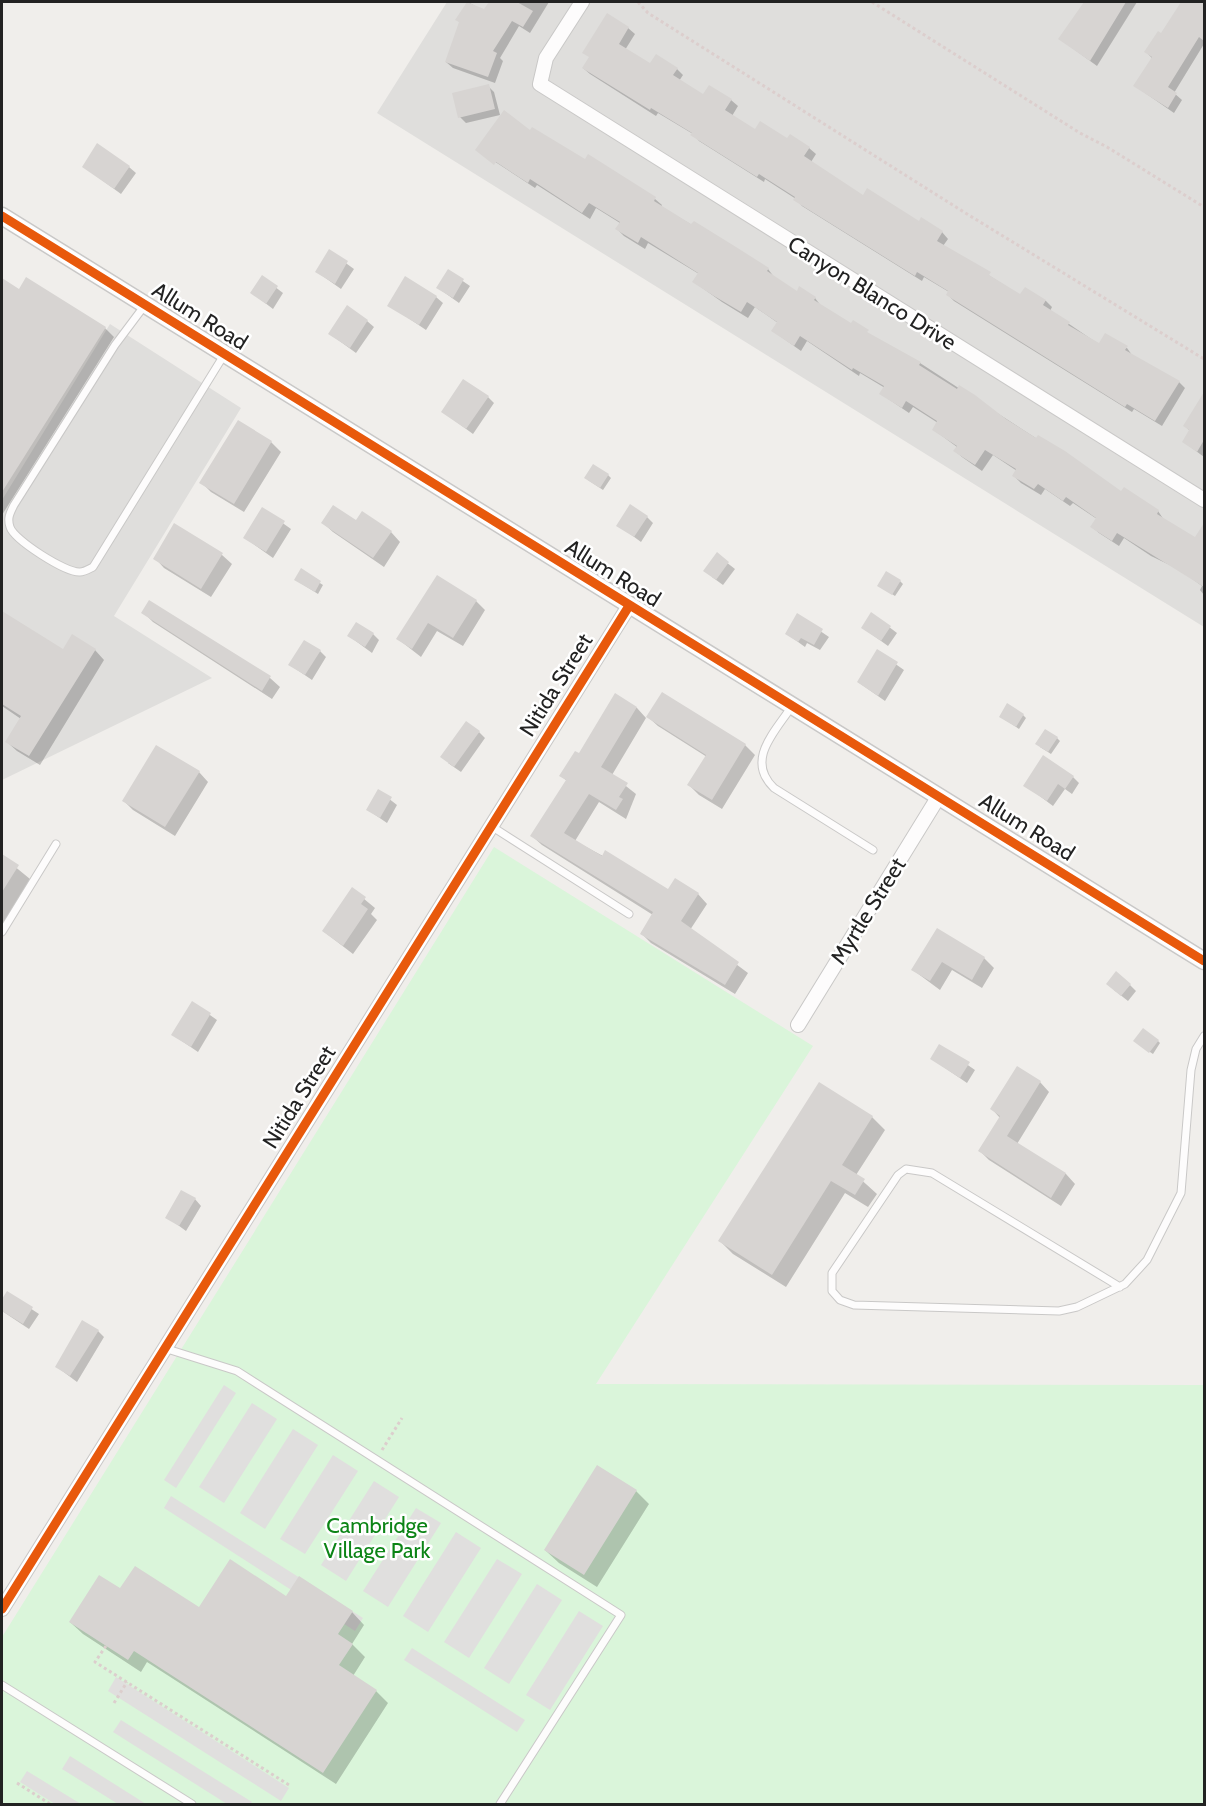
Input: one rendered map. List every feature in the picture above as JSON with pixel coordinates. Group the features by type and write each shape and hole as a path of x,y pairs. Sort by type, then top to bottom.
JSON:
{"street":[{"name":"Canyon Blanco Drive","path":"582,2 546,58 540,84 1204,500"},
{"name":"Allum Road","path":"2,216 1204,961"},
{"name":"Nitida Street","path":"2,1609 629,606"},
{"name":"Myrtle Street","path":"798,1025 939,796"}],"lane":[{"path":"145,306 115,345 14,504 8,518 10,530 19,539 68,570 81,572 93,567 224,354"},
{"path":"792,706 761,757 763,778 774,788 873,850"},
{"path":"491,826 629,914"},
{"path":"2,932 56,844"},
{"path":"1120,1287 932,1173 906,1169 898,1175 832,1273 832,1291 840,1300 854,1305 1059,1311 1077,1307 1120,1287 1147,1260 1181,1194 1191,1070 1196,1049 1204,1036"},
{"path":"164,1348 237,1371 621,1615 500,1804"},
{"path":"2,1685 192,1804"}],"path":[{"path":"638,2 648,13 967,214 1204,359"},
{"path":"872,2 1080,134 1107,147 1204,207"},
{"path":"376,1459 402,1418"},
{"path":"106,1646 95,1662 289,1785"},
{"path":"114,1702 127,1682"},
{"path":"17,1783 51,1804"}],"shaded area":[{"path":"447,2 1204,2 1204,627 377,113"},
{"path":"110,324 241,408 114,616 212,678 2,780 2,500"},
{"path":"224,1385 236,1393 176,1488 164,1480"},
{"path":"252,1403 277,1419 224,1503 199,1487"},
{"path":"293,1429 318,1445 265,1529 240,1513"},
{"path":"333,1455 358,1471 305,1554 280,1539"},
{"path":"374,1481 399,1497 346,1581 321,1565"},
{"path":"171,1496 363,1618 355,1631 164,1508"},
{"path":"416,1508 441,1523 388,1607 363,1591"},
{"path":"456,1532 481,1548 428,1632 403,1616"},
{"path":"497,1559 522,1574 469,1658 444,1642"},
{"path":"537,1584 562,1600 509,1684 484,1668"},
{"path":"579,1611 603,1626 550,1710 526,1695"},
{"path":"412,1648 525,1720 517,1732 404,1660"},
{"path":"116,1677 289,1788 281,1801 108,1691"},
{"path":"121,1720 252,1802 250,1804 227,1804 113,1732"},
{"path":"70,1756 146,1804 118,1804 62,1769"},
{"path":"27,1771 81,1804 55,1804 20,1782"}],"green space":[{"name":"Cambridge Village Park","path":"494,847 813,1046 596,1384 1204,1385 1204,1804 2,1804 2,1637"}],"building":[{"path":"467,2 484,9 489,2 517,2 533,11 523,27 512,21 493,51 497,53 488,77 445,62 459,22 455,20"},
{"path":"1084,2 1126,2 1090,61 1058,39"},
{"path":"1181,2 1204,2 1204,41 1199,37 1168,87 1177,93 1168,108 1133,86 1152,57 1144,52 1158,31 1161,33"},
{"path":"607,13 629,27 619,44 650,63 656,54 678,68 673,75 703,94 709,85 732,99 725,110 755,129 760,121 787,138 790,134 810,147 804,156 863,195 867,188 919,221 921,217 943,231 937,241 991,272 989,275 1020,294 1025,287 1046,300 1043,305 1070,322 1068,325 1099,343 1105,333 1128,346 1125,350 1180,381 1155,421 1127,404 1125,407 946,295 948,291 917,272 915,276 793,200 795,197 759,174 757,177 690,135 692,133 582,68 589,57 582,53"},
{"path":"489,84 495,109 458,118 452,93"},
{"path":"504,110 530,130 532,127 585,159 588,154 656,197 654,201 691,224 694,221 736,247 769,268 767,271 797,291 799,286 816,297 814,300 851,323 853,320 869,330 867,332 921,362 919,365 957,389 959,385 1036,438 1038,435 1065,451 1121,491 1124,487 1159,510 1157,514 1195,537 1204,523 1204,587 1117,533 1112,541 1090,527 1096,518 1066,497 1063,501 1038,484 1034,489 1012,476 1016,469 985,450 975,465 953,451 957,446 932,430 937,421 906,401 902,408 879,394 884,386 853,368 852,370 800,336 794,346 771,331 777,322 747,302 741,312 714,296 692,282 698,273 641,237 638,243 615,229 620,222 589,203 582,213 530,179 528,183 496,162 494,165 475,150"},
{"path":"97,143 130,166 114,189 82,167"},
{"path":"329,249 348,261 335,284 315,272"},
{"path":"448,269 464,279 453,298 436,288"},
{"path":"262,275 278,286 266,304 250,293"},
{"path":"405,276 437,296 419,325 387,306"},
{"path":"26,277 106,327 2,492 2,278 19,289"},
{"path":"347,305 368,320 350,348 328,334"},
{"path":"463,379 489,396 466,429 441,412"},
{"path":"1204,392 1204,440 1197,452 1182,442 1189,430 1183,426"},
{"path":"238,420 272,441 234,504 199,483"},
{"path":"593,464 609,474 600,488 584,478"},
{"path":"630,504 648,516 634,537 616,526"},
{"path":"333,505 356,520 362,511 392,531 373,558 321,523"},
{"path":"262,507 285,521 266,552 243,538"},
{"path":"174,523 223,553 201,589 153,559"},
{"path":"717,552 729,562 716,580 703,571"},
{"path":"301,568 321,581 315,592 294,580"},
{"path":"886,571 901,580 892,595 877,586"},
{"path":"437,575 477,600 453,638 428,623 412,649 396,639"},
{"path":"149,600 271,676 262,691 141,613"},
{"path":"2,611 63,649 72,634 96,649 29,756 5,742 21,716 2,704"},
{"path":"871,612 891,626 881,641 861,628"},
{"path":"797,613 823,629 814,645 801,638 798,642 785,634"},
{"path":"356,622 374,633 365,647 347,636"},
{"path":"304,640 321,650 305,675 288,665"},
{"path":"877,649 898,662 878,696 857,682"},
{"path":"662,692 746,744 712,800 687,785 706,755 646,717"},
{"path":"615,693 637,707 601,767 628,783 619,797 623,799 616,810 589,794 564,833 602,856 605,850 668,889 675,878 699,893 681,921 739,962 725,985 640,934 653,912 530,836 566,780 559,776 575,751 579,753"},
{"path":"1007,703 1024,714 1016,727 999,717"},
{"path":"466,721 480,731 454,767 440,757"},
{"path":"1045,729 1058,737 1048,752 1035,744"},
{"path":"156,745 200,771 165,827 122,801"},
{"path":"1043,755 1074,776 1065,789 1058,784 1047,801 1023,786"},
{"path":"378,789 392,797 380,818 366,810"},
{"path":"2,854 19,865 2,892"},
{"path":"352,887 366,897 361,904 368,909 343,946 322,931"},
{"path":"937,928 985,957 972,980 942,962 930,981 911,970"},
{"path":"1116,971 1131,984 1121,996 1106,984"},
{"path":"192,1001 211,1013 191,1047 171,1035"},
{"path":"1143,1028 1159,1040 1149,1053 1133,1041"},
{"path":"939,1044 970,1062 960,1078 930,1059"},
{"path":"1017,1066 1041,1081 1007,1136 1066,1173 1051,1198 978,1151 1000,1116 990,1109"},
{"path":"819,1082 873,1116 842,1165 865,1179 855,1195 831,1181 772,1275 718,1241"},
{"path":"181,1190 196,1198 179,1226 165,1218"},
{"path":"7,1291 33,1307 23,1324 2,1311 2,1299"},
{"path":"82,1320 99,1330 70,1376 55,1367"},
{"path":"597,1465 637,1490 584,1575 544,1550"},
{"path":"230,1559 286,1596 299,1576 353,1611 338,1634 353,1644 339,1665 377,1690 323,1773 134,1651 128,1660 69,1622 99,1575 120,1588 135,1566 199,1607"}],"cycle path":[{"path":"2,216 1204,961"},
{"path":"2,1609 629,606"}]}
